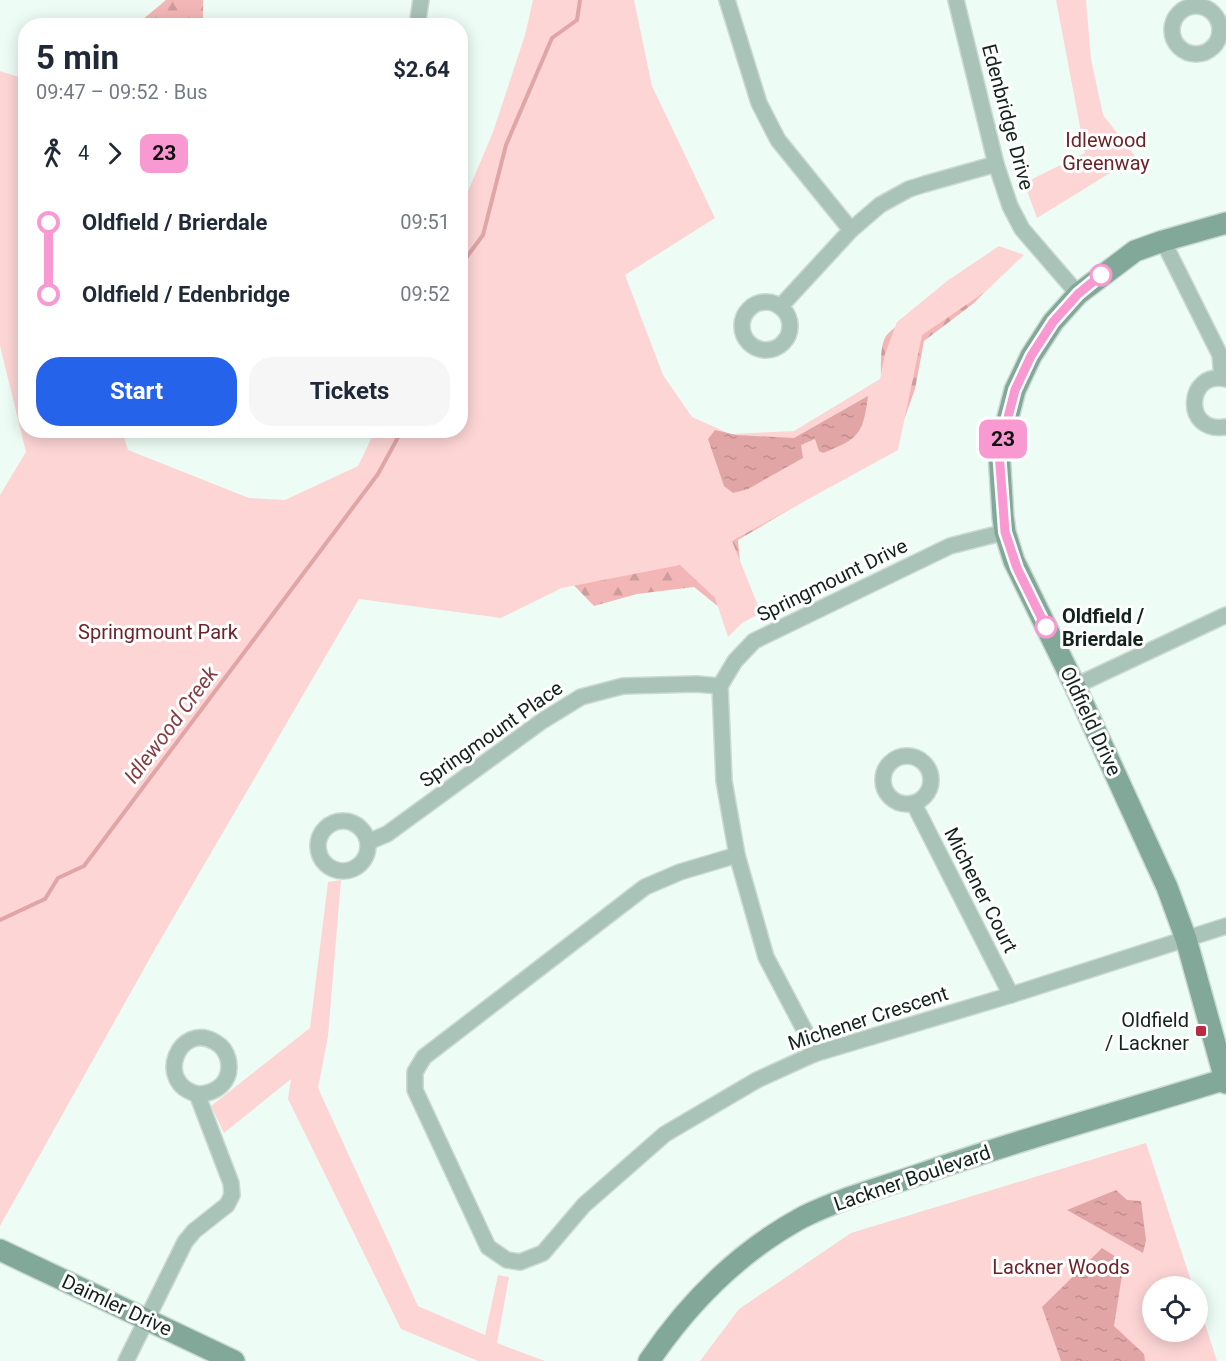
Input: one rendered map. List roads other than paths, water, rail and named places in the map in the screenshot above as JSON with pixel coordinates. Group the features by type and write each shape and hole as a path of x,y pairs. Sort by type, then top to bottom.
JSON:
{"street":[{"path":"419,18 422,0"},
{"path":"727,0 759,103 778,140 851,230"},
{"name":"Edenbridge Drive","path":"956,0 996,165 1011,206 1022,229 1078,294"},
{"path":"780,307 851,230 880,205 909,189 941,178 996,165"},
{"name":"Oldfield Drive","path":"1226,223 1135,251 1078,294 1053,322 1031,356 1015,390 999,452 1005,532 1017,568 1075,686 1167,887 1185,939 1226,1080"},
{"path":"1163,241 1220,355 1224,378 1206,382 1199,387 1194,398 1197,415 1207,425 1216,428 1226,427"},
{"name":"Springmount Drive","path":"720,686 735,661 754,641 950,546 1005,532"},
{"path":"1075,686 1226,615"},
{"name":"Springmount Place","path":"368,842 387,834 542,721 581,697 623,686 696,684 720,686"},
{"path":"720,686 724,781 736,855 766,957 806,1033 814,1054"},
{"name":"Michener Court","path":"914,804 1011,995"},
{"name":"Michener Crescent","path":"736,855 680,872 645,887 424,1058 415,1072 415,1090 488,1247 507,1260 520,1262 543,1252 584,1205 665,1134 757,1080 814,1054 1011,995 1226,926"},
{"name":"Lackner Boulevard","path":"649,1361 673,1326 704,1292 757,1246 804,1217 954,1162 1226,1080"},
{"path":"126,1361 185,1242 194,1231 227,1205 232,1195 231,1183 197,1094"},
{"name":"Daimler Drive","path":"0,1250 234,1361"}],"water":[{"path":"868,396 861,427 857,434 845,444 823,453 819,451 815,439 801,445 803,458 748,489 733,493 724,486 708,439 715,430 736,435 794,438"},
{"path":"1116,1190 1127,1200 1141,1201 1146,1240 1143,1253 1067,1210"},
{"path":"1102,1248 1124,1262 1114,1326 1144,1354 1145,1361 1061,1361 1042,1307"}],"waterway":[{"name":"Idlewood Creek","path":"468,255 483,235 506,145 552,38 577,20 580,0"},
{"name":"Idlewood Creek","path":"0,920 45,899 58,878 84,866 378,474 398,438"}],"place":[{"name":"Oldfield / Brierdale","path":"1046,627"},
{"name":"Oldfield / Lackner","path":"1201,1031"}],"park label":[{"name":"Idlewood Greenway","path":"1106,152"},
{"name":"Springmount Park","path":"158,632"},
{"name":"Lackner Woods","path":"1061,1267"}]}
